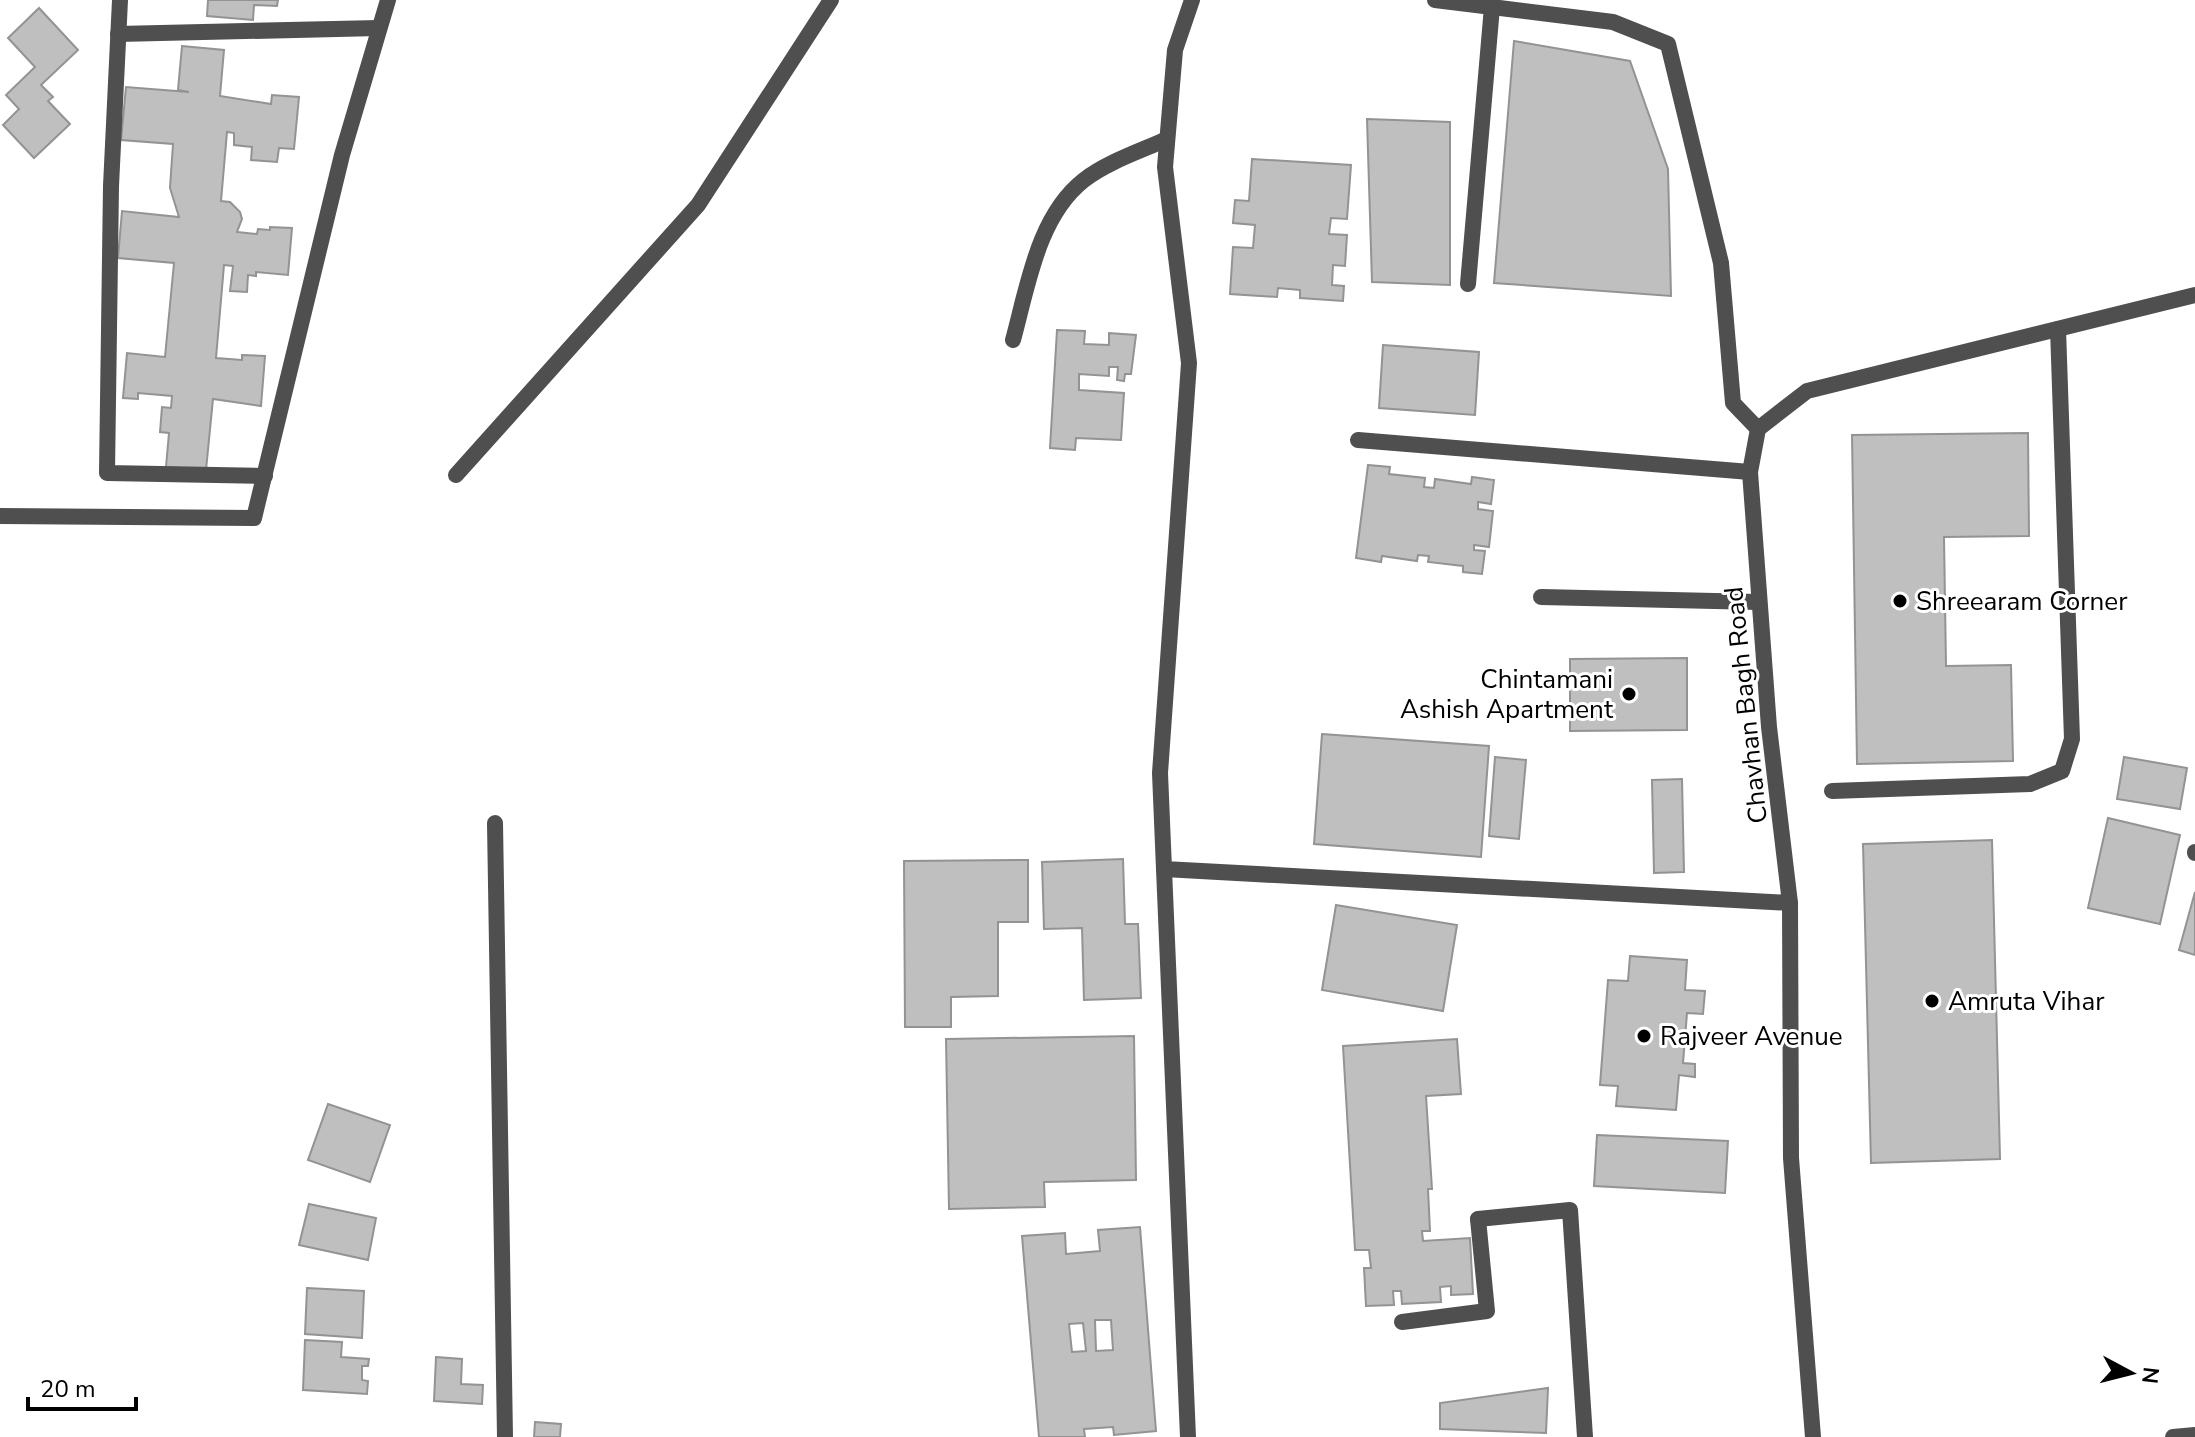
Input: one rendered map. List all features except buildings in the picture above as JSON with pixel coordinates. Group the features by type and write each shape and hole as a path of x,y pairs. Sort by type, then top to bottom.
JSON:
{"street":[{"path":"120,0 111,186 107,473 265,476"},
{"path":"0,516 254,518 342,155 388,0"},
{"path":"456,475 698,205 831,0"},
{"path":"1188,1437 1160,773 1189,363 1165,167 1175,50 1192,0"},
{"path":"1435,0 1613,22 1668,44 1721,263 1733,403 1758,429 1807,391 2195,295"},
{"path":"1468,284 1492,7"},
{"path":"118,34 379,28"},
{"path":"1013,340 1035,259 1058,204 1086,178 1167,139"},
{"path":"1832,791 2030,784 2062,771 2072,739 2058,329"},
{"name":"Chavhan Bagh Road","path":"1758,429 1750,472 1758,602 1790,903 1791,1158 1813,1437"},
{"path":"1358,440 1750,472"},
{"path":"1541,597 1758,602"},
{"path":"495,823 505,1437"},
{"path":"1164,869 1790,903"},
{"path":"1402,1322 1487,1311 1478,1219 1570,1210 1585,1437"},
{"path":"2173,1437 2195,1435"}],"place":[{"name":"Shreearam Corner","path":"1900,601"},
{"name":"Chintamani Ashish Apartment","path":"1629,694"},
{"name":"Amruta Vihar","path":"1932,1001"},
{"name":"Rajveer Avenue","path":"1644,1036"}]}
